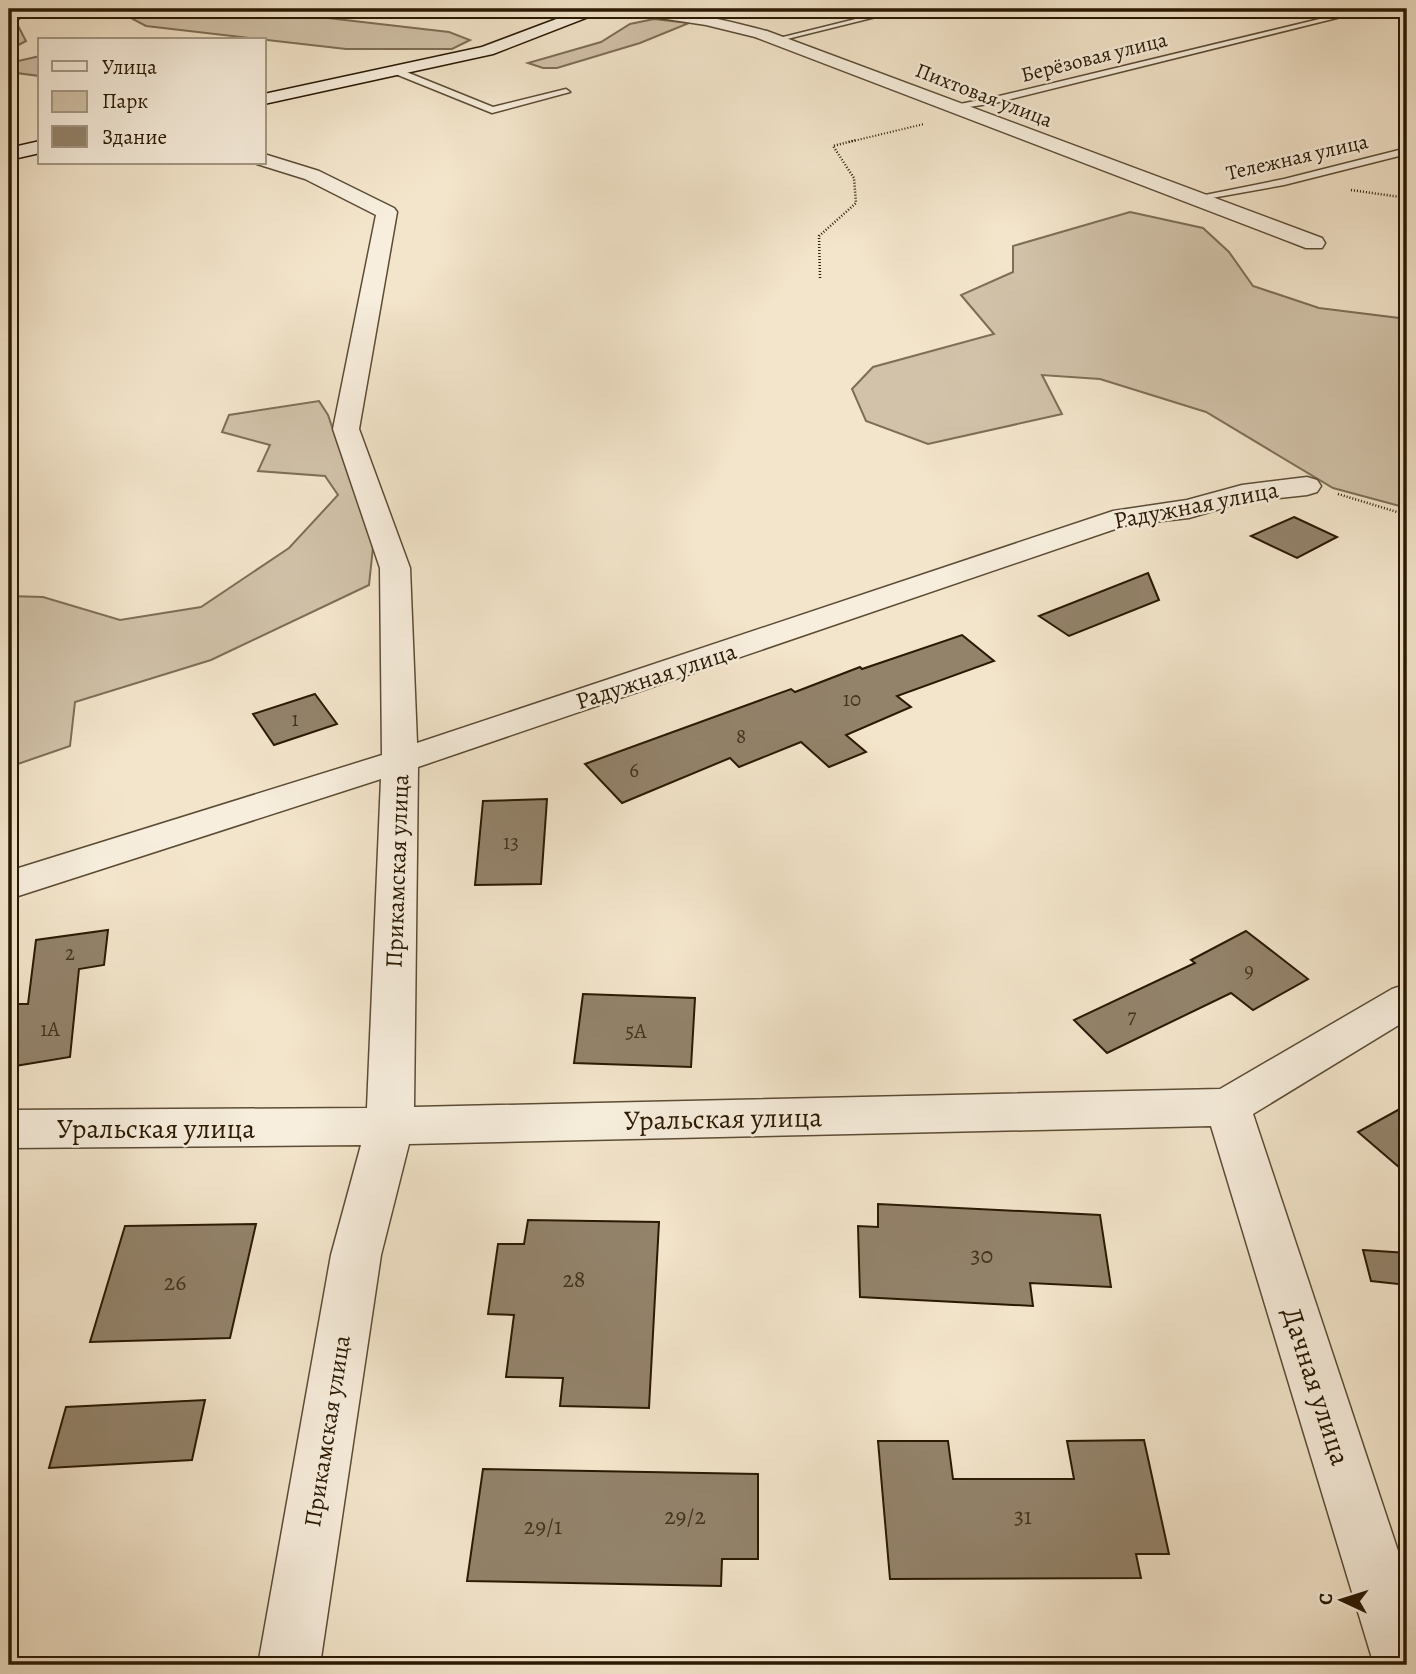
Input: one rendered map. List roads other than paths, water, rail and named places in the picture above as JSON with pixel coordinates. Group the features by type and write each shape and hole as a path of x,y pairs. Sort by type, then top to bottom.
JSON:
{"street":[{"path":"266,99 487,51 596,9"},
{"name":"Пихтовая улица","path":"633,9 706,20 775,40 1314,243"},
{"path":"9,154 38,147"},
{"name":"Прикамская улица","path":"266,161 312,175 387,212 346,429 395,568 400,761 390,1126 356,1255 289,1665"},
{"name":"Радужная улица","path":"9,886 400,761 1123,517 1189,509 1242,494 1307,486"},
{"name":"Уральская улица","path":"9,1129 390,1126 1228,1107 1407,1000"},
{"name":"Дачная улица","path":"1228,1107 1405,1665"}],"lane":[{"path":"775,40 904,9"},
{"name":"Берёзовая улица","path":"949,107 995,100 1369,9"},
{"path":"396,71 492,110 566,92"},
{"name":"Тележная улица","path":"1195,198 1284,182 1407,151"}]}
